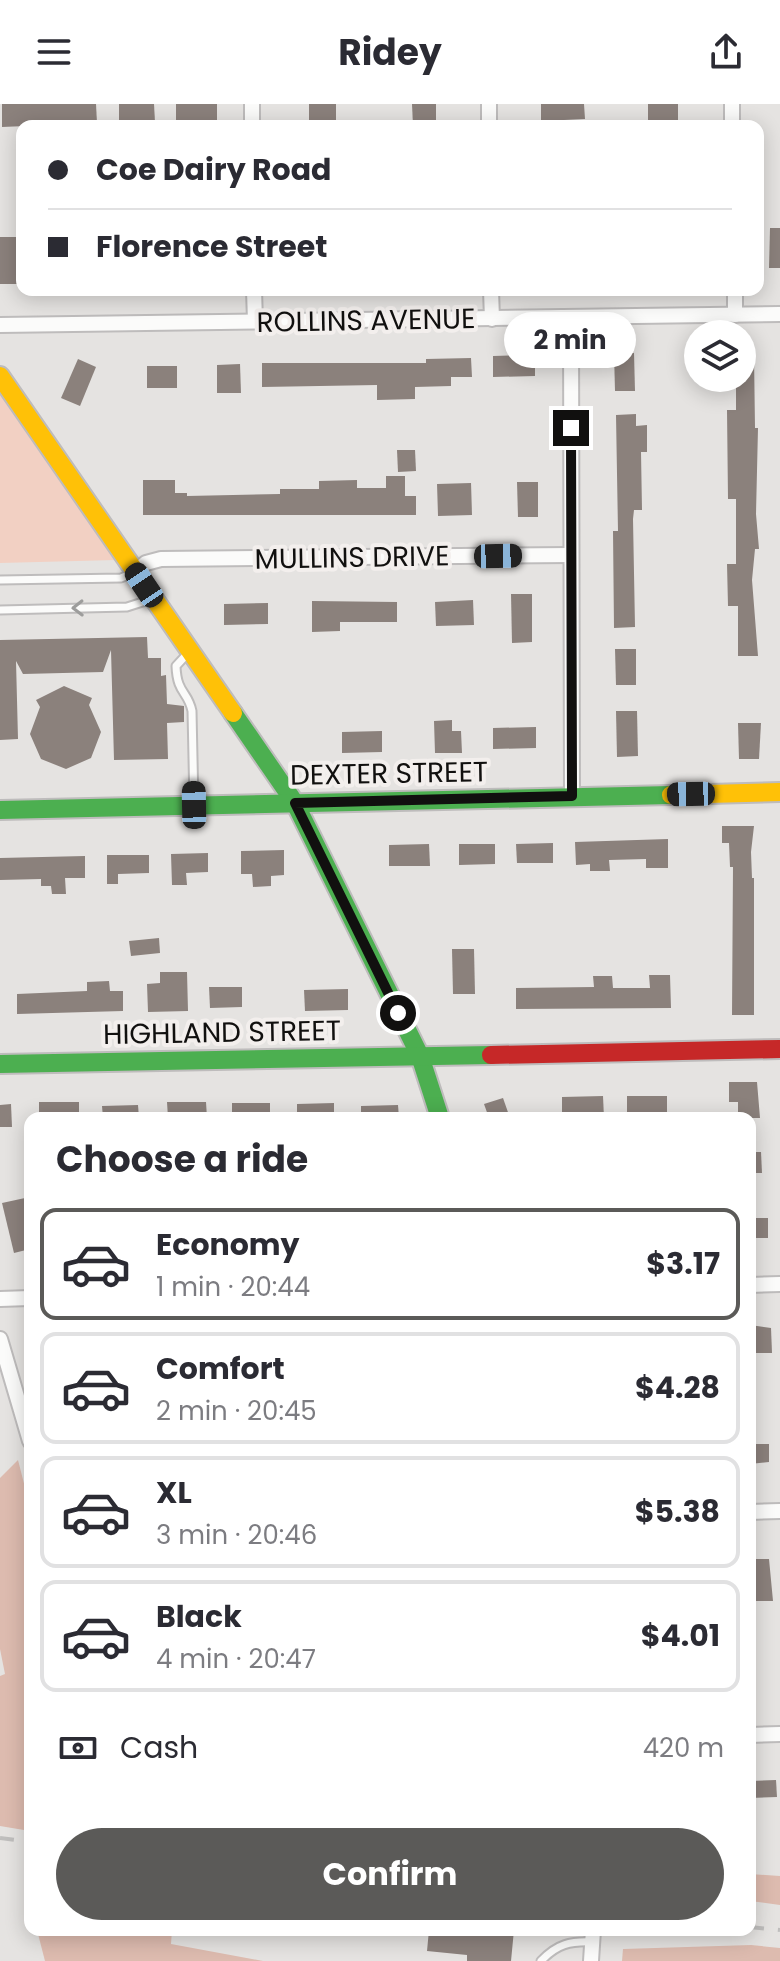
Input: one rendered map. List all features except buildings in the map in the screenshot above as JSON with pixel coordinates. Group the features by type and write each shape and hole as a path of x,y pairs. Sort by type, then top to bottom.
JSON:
{"street":[{"path":"254,296 255,321"},
{"path":"491,296 492,319"},
{"path":"735,296 735,315"},
{"name":"ROLLINS AVENUE","path":"0,325 780,314"},
{"path":"571,318 572,796"},
{"path":"0,376 295,803 420,1056 438,1112"},
{"name":"MULLINS DRIVE","path":"135,572 146,563 161,559 571,555"},
{"name":"DEXTER STREET","path":"0,810 780,792"},
{"name":"HIGHLAND STREET","path":"0,1064 780,1049"},
{"path":"756,1285 780,1284"},
{"path":"0,1299 24,1298"},
{"path":"0,1339 24,1421"},
{"path":"756,1512 780,1511"},
{"path":"756,1735 780,1734"},
{"path":"591,1961 593,1936"}],"lane":[{"path":"0,580 121,578 135,572"},
{"path":"0,610 127,607 154,598"},
{"path":"191,651 176,666 177,687 190,701 192,711 194,805"},
{"path":"541,1961 552,1950 570,1941 593,1936"}],"shaded area":[{"path":"0,392 116,560 0,563"},
{"path":"18,1460 24,1484 24,1830 0,1826 0,1676 5,1674 0,1649 0,1478"},
{"path":"756,1874 780,1876 780,1905 756,1902"},
{"path":"39,1936 172,1936 171,1944 263,1961 45,1961"},
{"path":"751,1945 780,1948 780,1961 622,1961 623,1949"}],"railway":[{"path":"0,1838 24,1841"},
{"path":"756,1928 780,1930"}],"traffic: fast":[{"path":"233,713 295,803 420,1056 438,1112"},
{"path":"0,810 671,795"},
{"path":"0,1064 491,1055"}],"traffic: slow":[{"path":"0,376 233,713"},
{"path":"671,795 780,792"}],"traffic: jam":[{"path":"491,1055 780,1049"}],"route":[{"path":"398,1013 295,803 572,796 571,428"}]}
